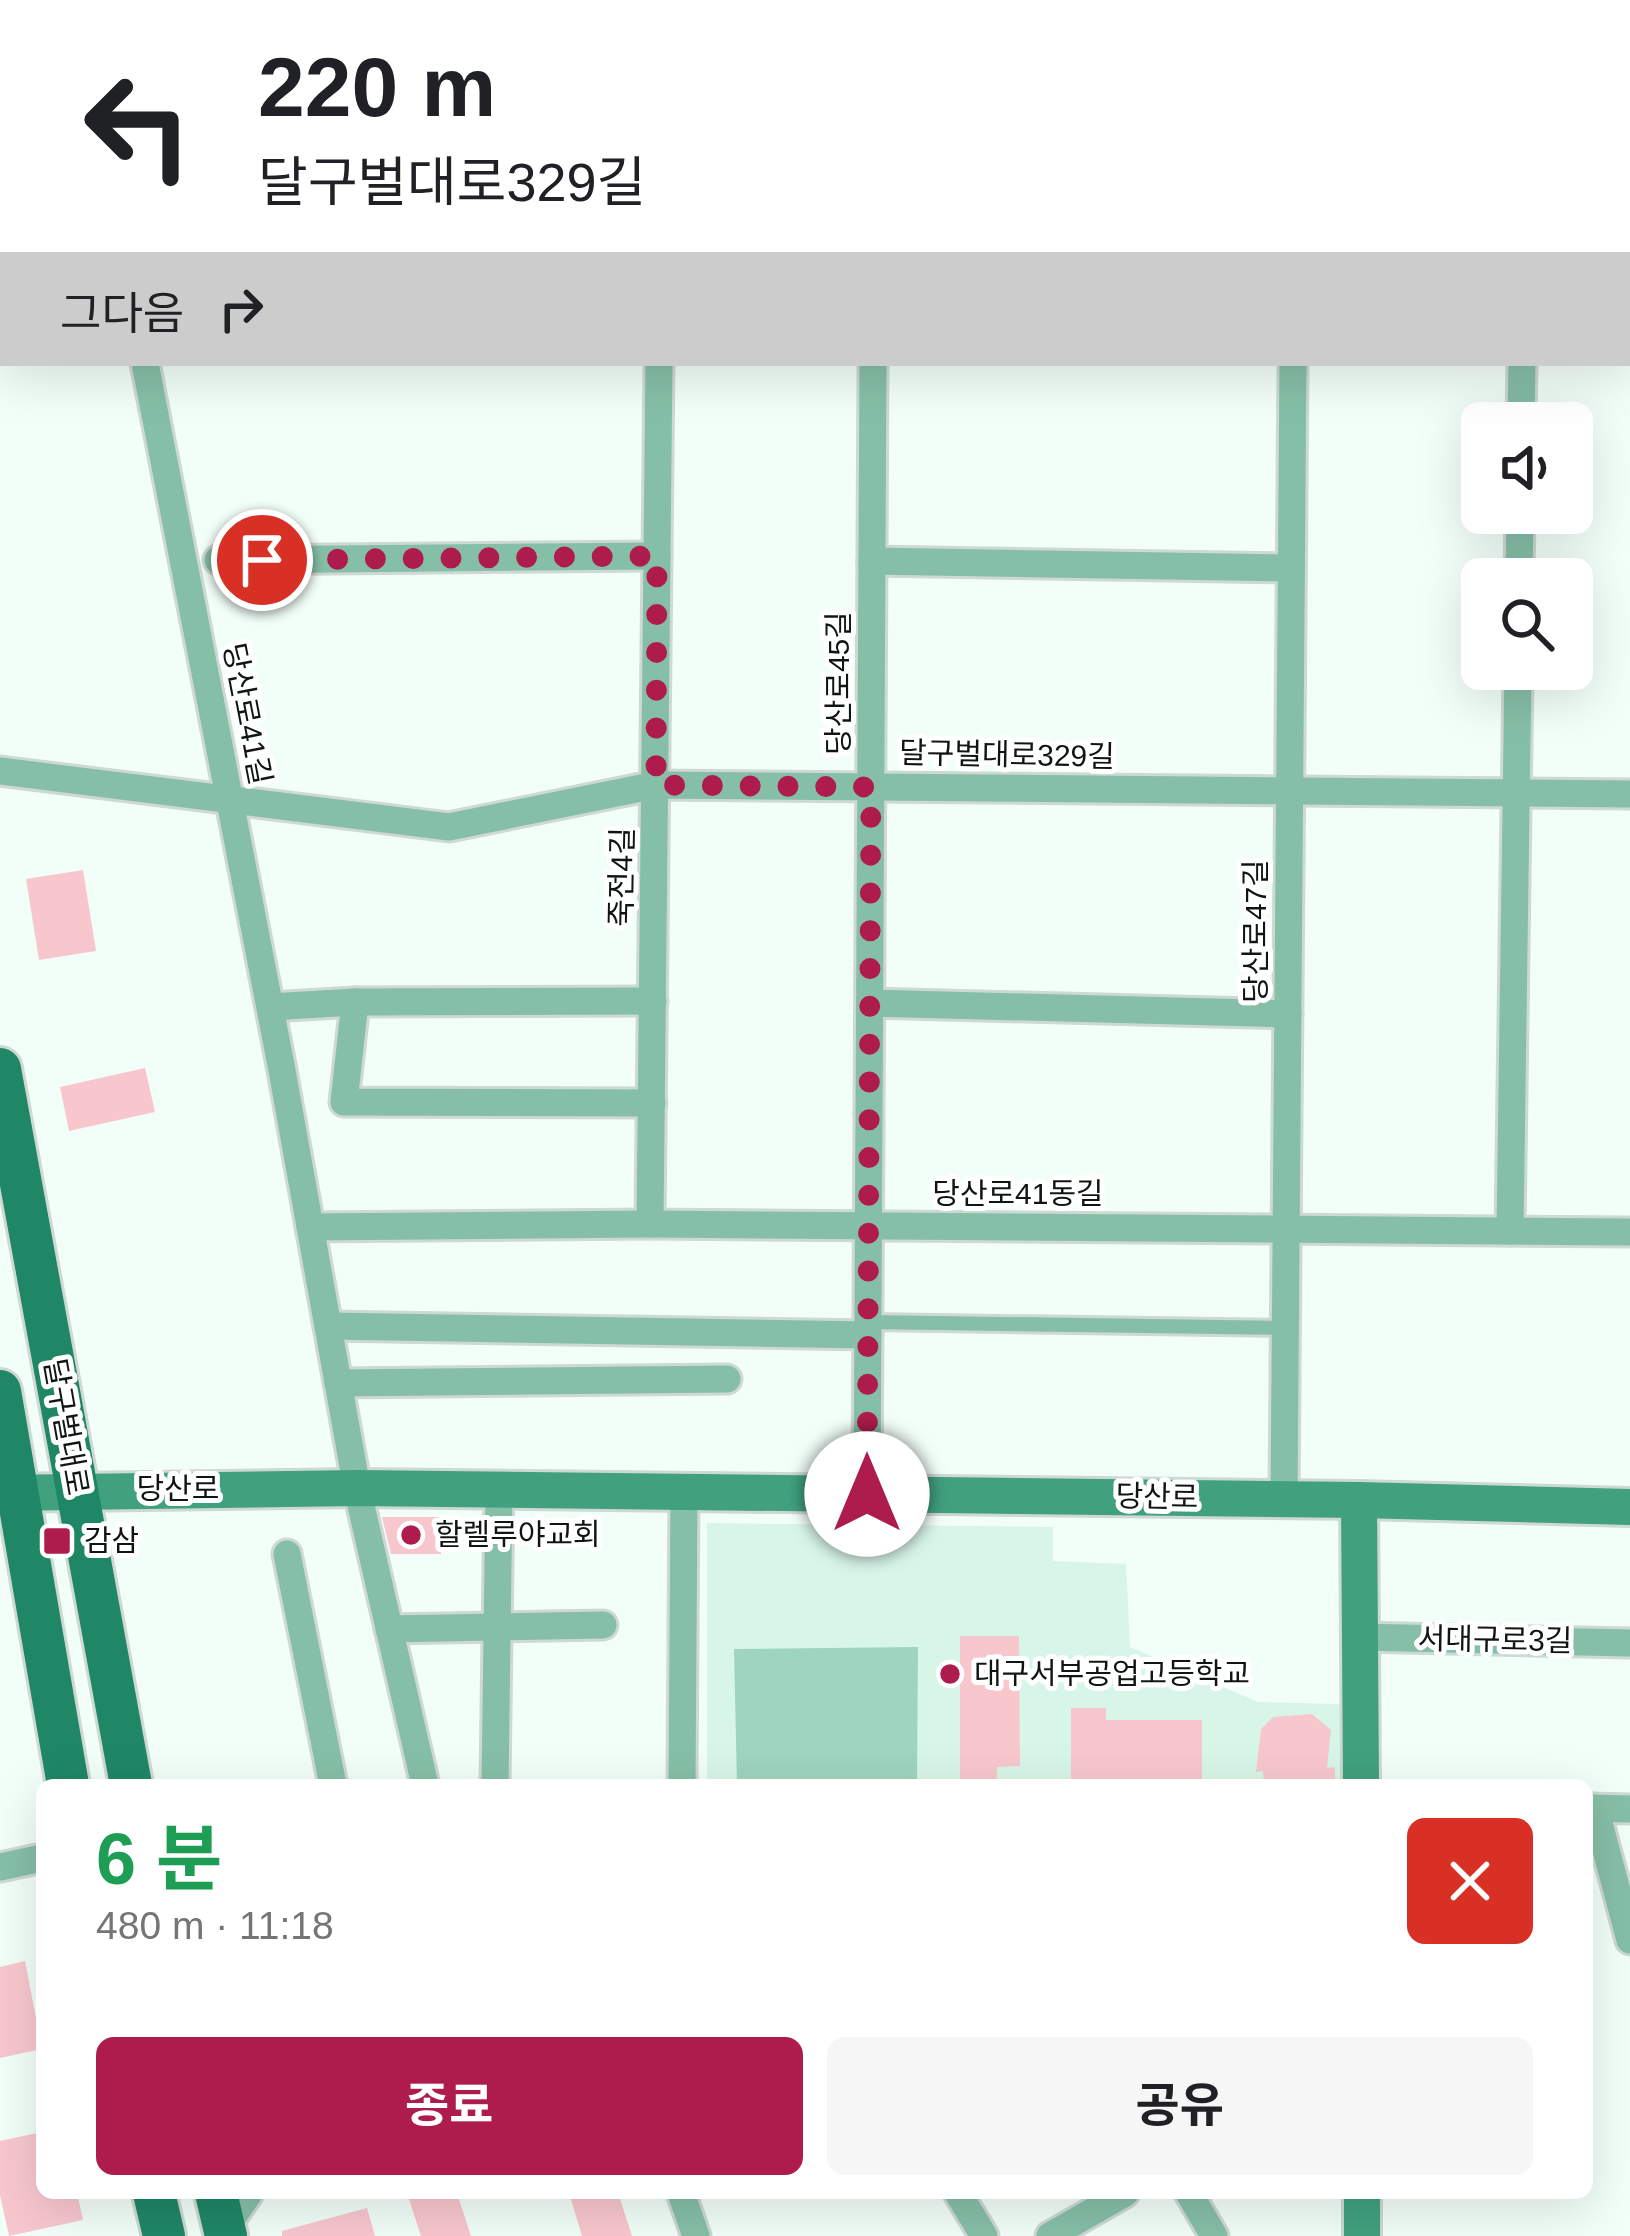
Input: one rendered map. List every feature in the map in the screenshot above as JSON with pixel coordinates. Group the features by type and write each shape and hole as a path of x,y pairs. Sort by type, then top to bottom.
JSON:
{"main road":[{"name":"달구벌대로","path":"0,1069 130,1779"},
{"name":"달구벌대로","path":"0,1390 9,1492 39,1612 67,1779"},
{"name":"당산로","path":"9,1492 499,1490 1630,1507"},
{"path":"1359,1500 1361,1779"},
{"path":"39,1612 67,1611 76,1621 83,1657 92,1667 109,1672"},
{"path":"155,2199 164,2236"},
{"path":"1362,2199 1362,2236"}],"street":[{"name":"당산로41길","path":"146,366 281,1065 357,1489"},
{"name":"죽전4길","path":"650,1224 658,366"},
{"name":"당산로45길","path":"867,1494 873,366"},
{"name":"당산로47길","path":"1284,1499 1293,366"},
{"path":"1521,402 1522,366"},
{"path":"218,560 657,556"},
{"path":"872,561 1291,568"},
{"path":"1510,1231 1518,690"},
{"name":"달구벌대로329길","path":"0,771 449,826 656,785 1630,794"},
{"path":"270,1007 355,1002 653,1001"},
{"path":"355,1002 344,1102 652,1103"},
{"path":"870,1003 1288,1014"},
{"name":"당산로41동길","path":"310,1227 650,1224 1630,1232"},
{"path":"328,1326 868,1328"},
{"path":"338,1383 727,1379"},
{"path":"357,1489 424,1779"},
{"path":"495,1779 499,1490"},
{"path":"682,1779 684,1492"},
{"path":"287,1553 332,1779"},
{"path":"389,1629 603,1625"},
{"name":"서대구로3길","path":"1360,1637 1630,1643"},
{"path":"1593,1808 1630,1808"},
{"path":"1593,1815 1630,1940"},
{"path":"0,1867 36,1859"},
{"path":"683,2199 696,2236"},
{"path":"962,2199 984,2236"},
{"path":"1050,2236 1115,2199"},
{"path":"1193,2199 1214,2236"}],"lane":[{"path":"868,1328 1286,1328"}],"shaded area":[{"name":"대구서부공업고등학교","path":"707,1523 1053,1527 1053,1561 1126,1564 1130,1647 1258,1702 1337,1704 1351,1712 1352,1779 707,1779"}],"green space":[{"path":"918,1647 917,1779 737,1779 734,1649"}],"building":[{"path":"83,870 96,951 39,960 26,879"},
{"path":"145,1068 155,1112 69,1131 60,1087"},
{"name":"할렐루야교회","path":"382,1517 440,1517 441,1554 391,1554"},
{"path":"960,1636 1019,1636 1020,1766 997,1767 997,1779 960,1779"},
{"path":"1071,1708 1106,1708 1106,1720 1202,1720 1202,1779 1071,1779"},
{"path":"1312,1714 1331,1730 1327,1768 1335,1767 1335,1779 1264,1779 1263,1771 1256,1772 1261,1729 1273,1717"},
{"path":"25,1961 36,2018 36,2050 0,2058 0,1967"},
{"path":"36,2133 36,2199 78,2199 83,2220 9,2236 0,2195 0,2141"},
{"path":"409,2199 459,2199 471,2236 421,2236"},
{"path":"571,2199 620,2199 632,2236 582,2236"},
{"path":"367,2208 375,2236 282,2236 282,2231"}],"place":[{"name":"할렐루야교회","path":"411,1535"},
{"name":"감삼","path":"57,1541"},
{"name":"대구서부공업고등학교","path":"950,1674"}],"route":[{"path":"262,560 657,556 656,785 871,787 867,1494"}]}
